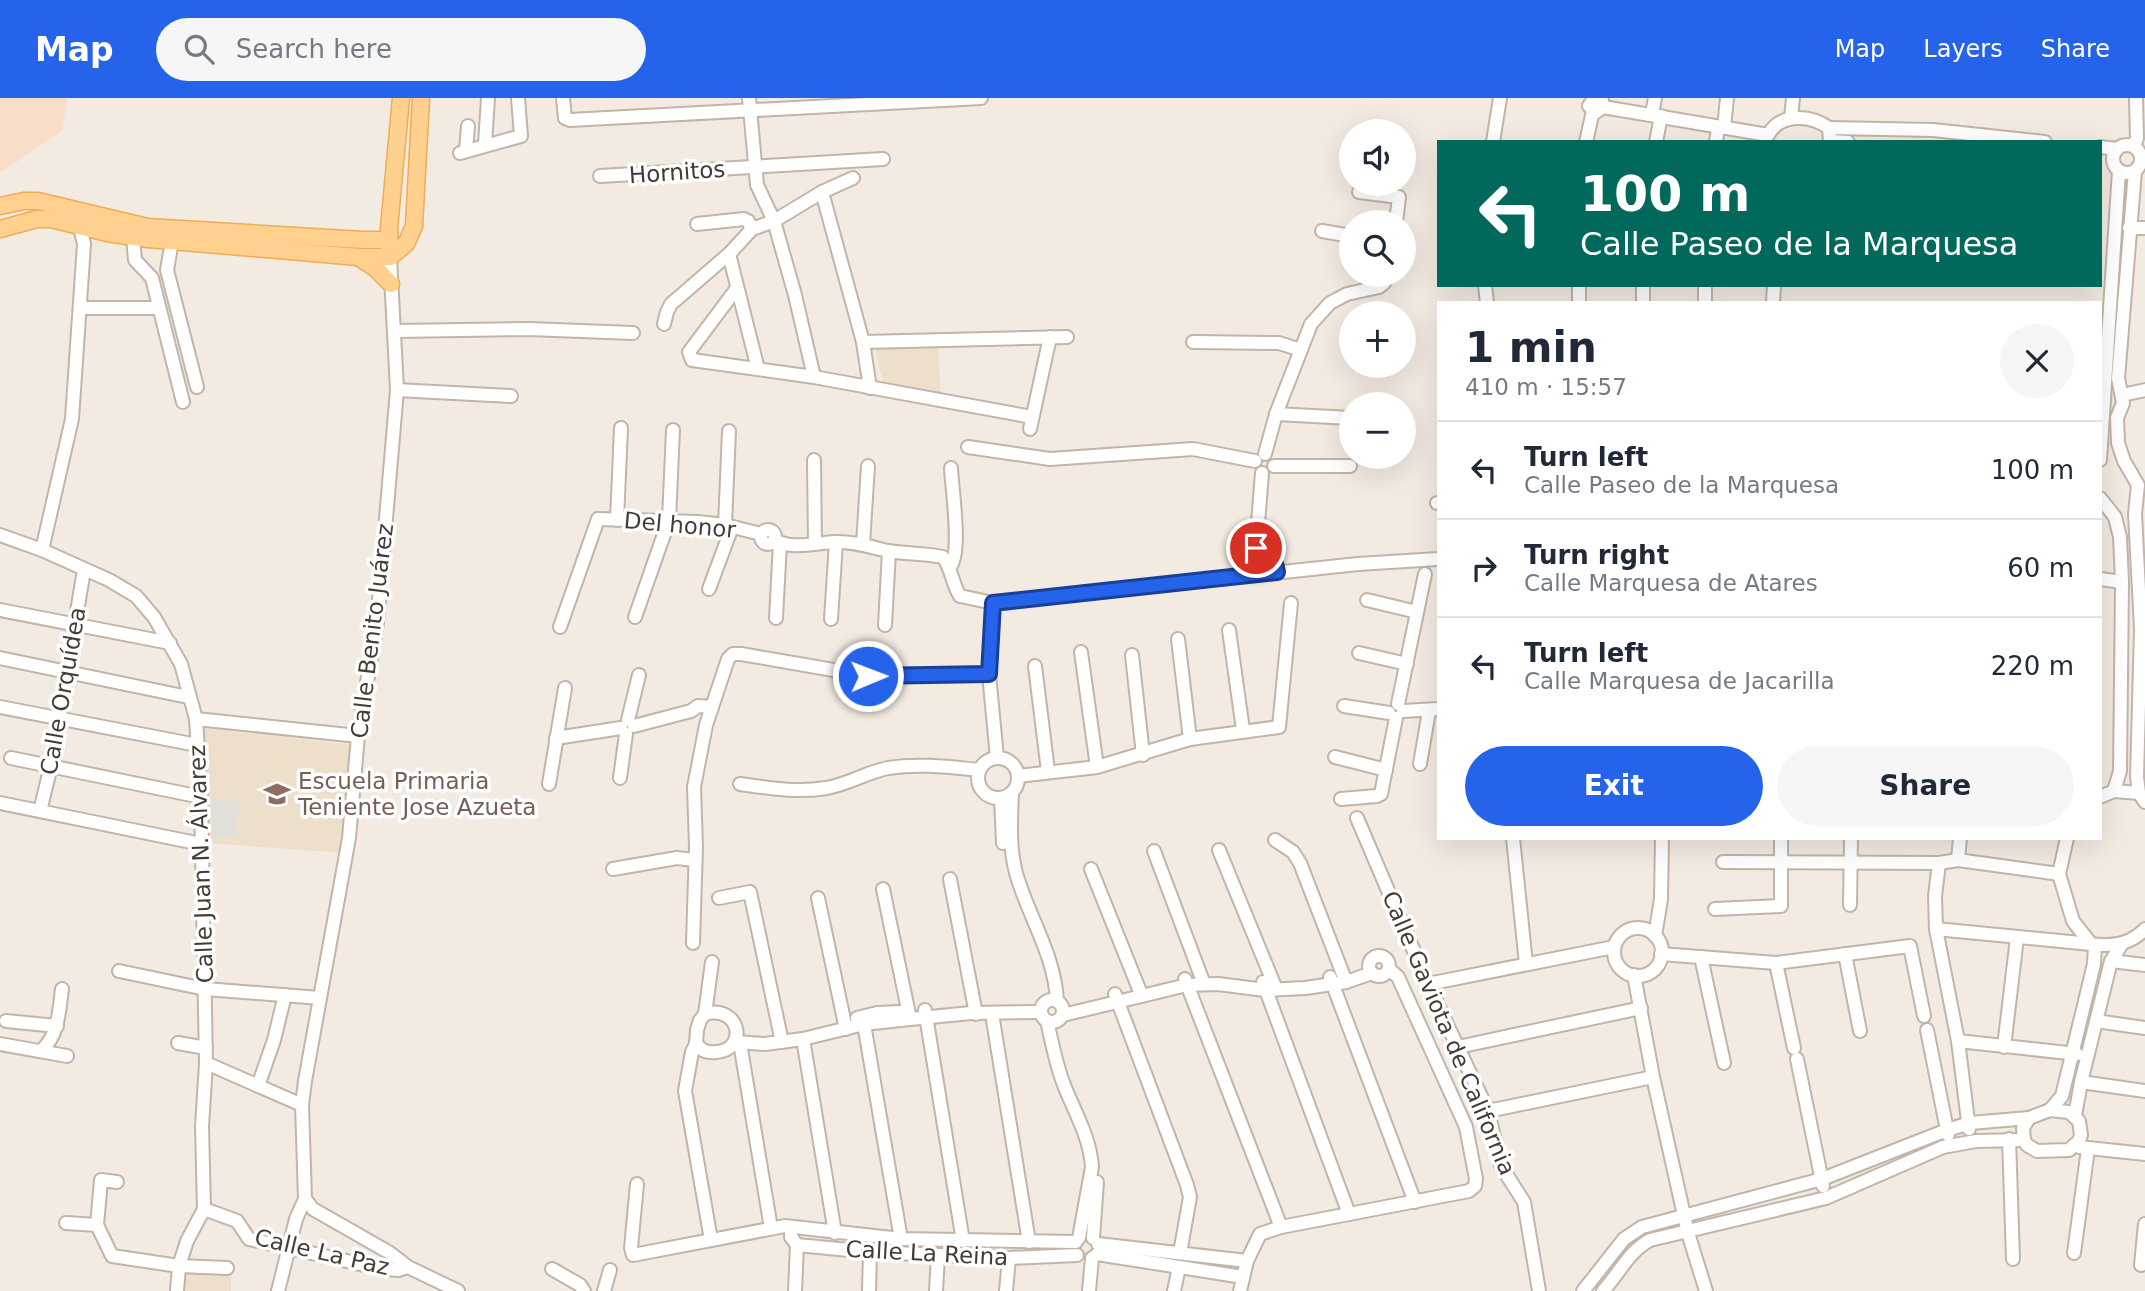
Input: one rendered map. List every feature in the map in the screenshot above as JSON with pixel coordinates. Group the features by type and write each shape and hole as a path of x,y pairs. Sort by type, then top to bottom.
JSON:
{"main road":[{"name":"Calle Benito Juárez","path":"390,257 389,234 401,98"},
{"path":"202,237 358,257 390,257 406,244 414,226 421,98"},
{"path":"0,206 38,201 143,234"},
{"path":"0,229 37,219 51,219 81,228 169,236 363,240 389,234 404,222 414,226"},
{"path":"358,257 375,268 391,284"}],"street":[{"path":"485,145 488,98"},
{"path":"468,126 463,152 521,136 518,98"},
{"path":"563,98 565,118 570,120 981,98"},
{"path":"749,98 757,185 774,220 814,377"},
{"path":"1493,140 1500,98"},
{"path":"1655,98 1656,140"},
{"path":"1717,140 1727,98"},
{"path":"1791,118 1793,98"},
{"path":"2102,419 2135,172 2141,161 2137,138 2136,98"},
{"path":"1586,140 1596,102 1769,139 1772,127 1791,118 1828,133 1933,130 2026,140"},
{"path":"2102,147 2139,147"},
{"path":"2102,796 2114,791 2142,797 2143,628 2135,514 2142,484 2124,461 2118,443 2117,418 2123,402 2118,378 2111,165 2117,149"},
{"name":"Hornitos","path":"600,176 883,159"},
{"path":"2111,165 2124,173 2135,172"},
{"path":"664,324 671,304 730,253 752,229 774,220 822,191 853,178"},
{"path":"822,191 863,342 870,388"},
{"path":"1391,196 1399,197 1397,210"},
{"path":"42,550 72,419 84,244 75,211"},
{"path":"697,224 744,219 752,229"},
{"path":"2129,228 2145,228"},
{"path":"1322,231 1339,234"},
{"path":"143,234 135,260 152,278 183,402"},
{"path":"169,236 167,270 197,387"},
{"path":"730,253 758,369"},
{"name":"Calle Benito Juárez","path":"278,1291 296,1219 305,1199 302,1105 349,838 358,736 377,623 397,390 396,331 390,257"},
{"path":"1260,457 1311,324 1330,303 1347,294 1379,287"},
{"path":"737,288 689,352 692,360 814,377 1031,423 1051,337"},
{"path":"81,308 159,308"},
{"path":"396,331 530,329 633,333"},
{"path":"863,342 1067,337"},
{"path":"1194,342 1279,343 1301,350"},
{"path":"2103,398 2112,386 2121,392 2145,390"},
{"path":"397,390 511,396"},
{"path":"2103,398 2119,409"},
{"path":"1276,414 1339,417"},
{"path":"617,520 621,428"},
{"path":"635,617 669,520 673,430"},
{"path":"709,589 729,526 729,431"},
{"path":"968,447 1050,458 1193,449 1271,456 1256,548"},
{"path":"814,460 814,544"},
{"path":"2102,461 2124,461"},
{"path":"863,544 868,466"},
{"path":"1268,470 1339,467"},
{"path":"950,567 955,547 951,468"},
{"path":"2102,501 2115,517 2120,537 2122,582 2120,771 2114,791"},
{"path":"2115,517 2135,514"},
{"name":"Del honor","path":"560,627 598,519 669,520 729,526 761,534 769,530 773,532 777,542"},
{"name":"Calle Juan N. Álvarez","path":"0,535 42,550 109,580 135,596 154,617 181,664 196,719 201,797 206,1048 202,1126 204,1209 187,1241 179,1266 177,1291"},
{"path":"776,618 777,542 863,544 889,551 943,557 950,567 960,596 993,603 1277,572 1437,559"},
{"path":"831,619 836,542"},
{"path":"1239,577 1247,552 1256,548 1266,550 1274,557 1277,572"},
{"path":"885,625 889,551"},
{"name":"Calle Orquídea","path":"40,811 51,766 84,570"},
{"path":"1341,799 1379,795 1425,574"},
{"path":"2102,579 2122,582"},
{"path":"1367,600 1416,612"},
{"path":"993,603 989,674 996,758"},
{"path":"1018,776 1097,767 1190,739 1279,727 1291,603"},
{"path":"0,610 170,643"},
{"path":"1229,630 1243,730"},
{"path":"1178,639 1190,739"},
{"path":"1081,652 1097,767"},
{"path":"693,943 694,788 706,724 728,659 733,654 741,653 868,676 989,674"},
{"path":"1359,653 1407,664"},
{"path":"1132,655 1143,755"},
{"path":"0,658 188,697"},
{"path":"1035,666 1048,771"},
{"path":"620,778 627,727 639,675"},
{"path":"549,784 565,688"},
{"path":"556,738 627,727 691,711 698,706 712,707"},
{"path":"1345,706 1397,712 1434,710 1420,765"},
{"path":"0,707 197,745"},
{"path":"691,711 696,721 706,724"},
{"path":"196,719 358,736"},
{"path":"1335,757 1386,770"},
{"path":"11,758 201,797"},
{"path":"996,758 1011,763 1018,776 1016,788 1006,795 990,797 982,790 978,780 979,770 996,758"},
{"path":"740,784 786,791 808,790 828,788 887,768 936,765 979,770"},
{"path":"1006,795 1016,872 1051,964 1052,1010 1063,1084 1090,1144 1092,1167 1078,1240"},
{"path":"0,803 201,844"},
{"name":"Calle Gaviota de California","path":"1357,818 1428,984 1488,1111 1501,1166 1524,1202 1539,1291"},
{"path":"976,1010 992,1014 1052,1010 1186,982 1269,986 1345,978 1300,863 1293,852 1275,840"},
{"path":"1513,840 1526,964"},
{"path":"1650,933 1661,899 1662,840"},
{"path":"1715,909 1781,906 1782,840"},
{"path":"1850,905 1851,840"},
{"path":"1958,860 1960,840"},
{"path":"2050,1110 2062,1096 2094,964 2093,945 2073,921 2059,874 2067,840"},
{"path":"614,869 677,858 685,849 695,854"},
{"path":"1219,850 1349,1214"},
{"path":"1154,851 1203,981"},
{"path":"1723,862 1939,863 1958,860 2059,874"},
{"path":"1939,863 1935,896 1936,929 1958,1041 1970,1123 1966,1143"},
{"path":"1091,869 1140,991"},
{"path":"950,879 976,1010"},
{"path":"883,889 909,1015"},
{"path":"719,898 750,892 781,1038"},
{"path":"818,898 845,1025"},
{"path":"2059,942 2069,934 2073,921"},
{"path":"1630,929 1650,933 1660,944 1661,954 1653,970 1634,975 1627,973 1616,962 1614,947 1617,940 1630,929"},
{"path":"1936,929 2093,945 2122,944 2139,936 2145,929"},
{"path":"2004,1047 2017,938"},
{"path":"2075,1116 2111,961 2122,944"},
{"path":"1661,954 1776,962 1910,946 1924,1016"},
{"path":"1428,984 1614,947"},
{"path":"1844,954 1860,1031"},
{"path":"1700,957 1724,1063"},
{"path":"2111,961 2145,965"},
{"path":"710,1240 685,1091 697,1030 705,1014 712,962"},
{"path":"1776,962 1826,1198"},
{"name":"Calle Gaviota de California","path":"1345,978 1371,969 1381,976 1389,969 1398,977 1466,1127 1475,1186 1469,1191 1415,1202"},
{"path":"119,971 205,989 320,998"},
{"path":"1634,975 1653,1077 1688,1233 1706,1291"},
{"path":"1240,1291 1247,1261 1260,1234 1281,1227 1415,1202 1331,980"},
{"path":"1186,982 1281,1227"},
{"path":"42,1050 51,1041 57,1026 62,989"},
{"path":"258,1086 274,1040 285,995"},
{"path":"1117,998 1190,1197 1180,1253"},
{"path":"1458,1047 1641,1008"},
{"path":"781,1038 926,1013 1052,1010"},
{"path":"1052,1010 1060,1052 1097,1143 1098,1168 1089,1291"},
{"path":"705,1014 720,1012 728,1016 736,1026 771,1228"},
{"path":"696,1044 707,1052 716,1052 728,1049 737,1040 803,1039 877,1013 909,1015"},
{"path":"926,1013 963,1241"},
{"path":"992,1014 1030,1242"},
{"path":"6,1021 57,1026"},
{"path":"2096,1021 2145,1027"},
{"path":"864,1024 901,1239"},
{"path":"1927,1030 1951,1145"},
{"path":"803,1039 835,1233"},
{"path":"1958,1041 2088,1054"},
{"path":"178,1043 206,1048"},
{"path":"0,1044 67,1056"},
{"path":"206,1063 302,1105"},
{"path":"1488,1111 1653,1077"},
{"path":"2081,1082 2145,1091"},
{"path":"1583,1291 1624,1239 1642,1227 1822,1179 1970,1123 2029,1118 2050,1110 2070,1112 2079,1121 2081,1147 2074,1253"},
{"path":"2029,1118 2023,1128 2024,1140 2037,1151 2062,1152 2081,1147 2145,1154"},
{"path":"1607,1289 1629,1257 1650,1240 1826,1198 1942,1147 2009,1139 2024,1140"},
{"path":"2009,1139 2013,1259"},
{"path":"117,1182 101,1180 97,1225 112,1256 179,1266 227,1268"},
{"name":"Calle La Reina","path":"637,1184 631,1248 633,1255 771,1228 791,1227 901,1239 963,1241 1030,1242 1078,1240 1089,1236 1090,1251"},
{"path":"305,1199 313,1209 390,1253 408,1267 458,1291"},
{"name":"Calle La Paz","path":"204,1209 239,1222 249,1239 378,1268 398,1270 408,1267"},
{"path":"66,1223 87,1222 97,1225"},
{"path":"2141,1265 2145,1224"},
{"path":"791,1227 791,1237 797,1245 795,1291"},
{"name":"Calle La Reina","path":"797,1245 870,1252 1009,1258 1090,1251 1180,1253 1247,1261"},
{"path":"1081,1291 1090,1251"},
{"name":"Calle La Reina","path":"1090,1251 1243,1277"},
{"path":"869,1291 870,1252"},
{"path":"936,1291 937,1255"},
{"path":"1006,1291 1009,1258"},
{"path":"1174,1291 1179,1267"},
{"path":"552,1269 580,1285 584,1291"},
{"path":"604,1291 610,1269"}],"shaded area":[{"path":"0,98 68,98 62,131 0,173"},
{"path":"938,346 941,396 884,385 874,347"},
{"name":"Escuela Primaria Teniente Jose Azueta","path":"202,728 354,745 344,853 208,843"},
{"path":"209,797 241,803 235,837 213,836"},
{"path":"184,1269 231,1272 231,1291 183,1291"}],"place":[{"name":"Escuela Primaria Teniente Jose Azueta","path":"277,794"}],"route":[{"path":"868,676 989,674 993,603 1277,572 1274,557 1266,550 1256,548"}]}
